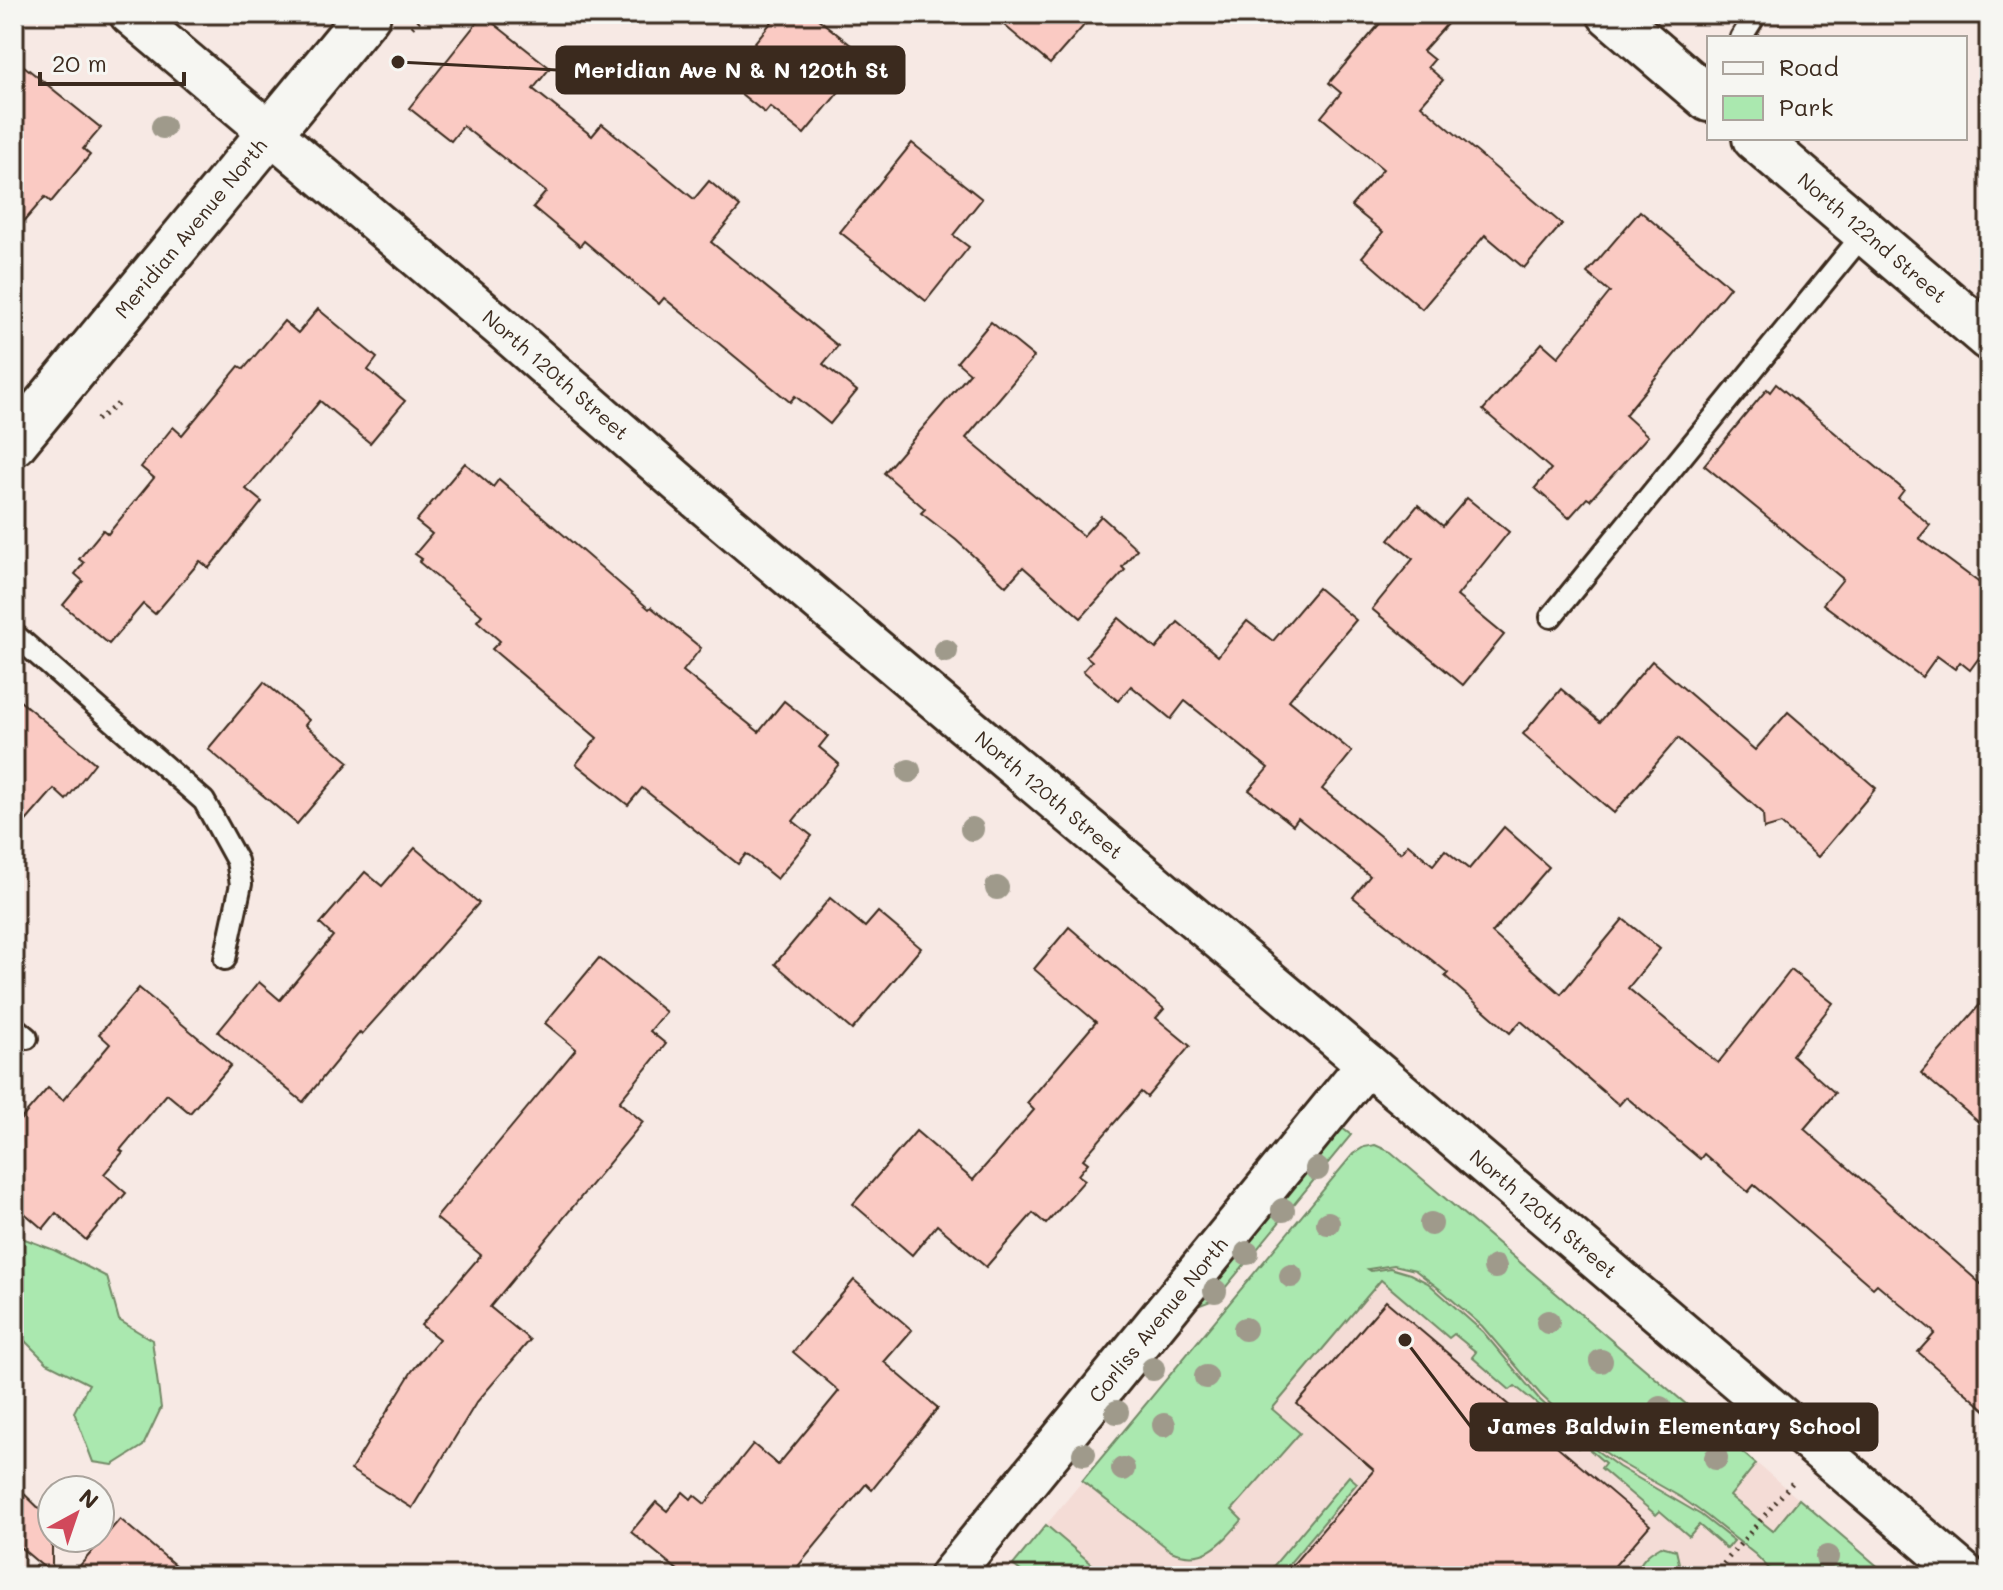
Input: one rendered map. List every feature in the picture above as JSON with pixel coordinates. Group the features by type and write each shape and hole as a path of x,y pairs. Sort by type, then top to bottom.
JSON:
{"street":[{"name":"North 120th Street","path":"130,14 1967,1576"},
{"name":"Meridian Avenue North","path":"14,443 368,14"},
{"path":"1610,14 1707,95"},
{"name":"North 122nd Street","path":"1757,140 1989,338"},
{"name":"Corliss Avenue North","path":"950,1576 1367,1064"}],"lane":[{"path":"1742,36 1756,14"},
{"path":"1551,617 1865,232"},
{"path":"14,634 204,801 237,861 241,884 225,959"}],"path":[{"path":"1713,1576 1793,1482"}],"shaded area":[{"path":"1375,1145 1391,1152 1889,1576 1027,1576 1013,1565 1353,1154"}],"green space":[{"path":"1342,1128 1351,1135 1216,1299 1195,1307"},
{"path":"1375,1145 1391,1152 1756,1464 1730,1496 1773,1531 1799,1499 1889,1576 1776,1576 1756,1555 1707,1516 1592,1443 1541,1395 1482,1326 1415,1270 1394,1265 1368,1269 1390,1268 1428,1283 1483,1332 1540,1400 1589,1445 1619,1467 1701,1515 1734,1541 1727,1549 1699,1525 1689,1536 1660,1511 1656,1515 1601,1468 1605,1463 1583,1444 1578,1448 1540,1415 1543,1409 1515,1386 1510,1390 1472,1357 1476,1352 1454,1334 1449,1338 1381,1280 1272,1409 1300,1433 1232,1510 1242,1520 1211,1550 1193,1555 1171,1551 1082,1481 1353,1154"},
{"path":"14,1235 54,1250 107,1277 119,1320 152,1340 161,1408 143,1446 113,1465 93,1462 74,1412 89,1384 47,1363 14,1330"},
{"path":"1349,1476 1357,1483 1279,1576 1265,1576"},
{"path":"1046,1525 1106,1576 1027,1576 1013,1565"},
{"path":"1661,1546 1676,1550 1679,1563 1676,1576 1636,1576 1645,1558"}],"building":[{"path":"778,14 812,14 867,58 804,134 770,107 765,113 724,80"},
{"path":"991,14 1094,14 1050,64"},
{"path":"1388,14 1456,14 1423,51 1434,60 1428,67 1443,80 1421,105 1562,224 1524,268 1485,235 1422,309 1362,257 1383,232 1351,206 1383,169 1321,117 1341,93 1329,83"},
{"path":"483,15 550,68 533,89 592,136 602,124 694,199 709,181 740,207 711,242 838,346 823,364 857,391 830,424 795,396 790,402 664,298 659,304 584,241 580,246 533,207 546,192 463,126 451,141 409,108"},
{"path":"14,58 101,128 83,149 90,155 51,202 45,197 14,233"},
{"path":"912,143 982,199 953,235 969,247 926,301 840,232"},
{"path":"1640,211 1730,287 1625,415 1648,436 1590,500 1587,498 1569,518 1535,488 1551,469 1483,410 1542,343 1558,357 1610,292 1587,273"},
{"path":"318,309 377,358 368,370 405,401 370,443 320,401 246,489 262,502 209,568 200,561 155,614 143,604 109,644 63,605 83,581 75,574 84,563 79,559 103,530 108,534 154,478 141,467 173,427 182,435 239,366 244,369 284,321 298,333"},
{"path":"991,322 1034,357 966,438 1083,536 1101,516 1137,549 1122,567 1125,570 1081,618 1023,567 1006,586 921,513 925,509 884,473 970,373 957,362"},
{"path":"1776,384 1904,490 1898,498 1930,525 1919,538 1989,590 1989,644 1970,670 1960,662 1955,669 1937,656 1922,677 1823,604 1843,579 1704,465 1767,389 1770,392"},
{"path":"465,463 493,487 499,479 649,609 651,607 701,648 683,671 759,732 784,701 828,736 819,747 839,764 793,821 812,836 777,879 746,854 738,864 642,788 628,805 576,764 597,738 492,649 500,641 477,621 482,615 419,562 422,559 415,554 432,534 416,521"},
{"path":"1467,498 1509,532 1457,596 1504,635 1463,685 1372,609 1413,559 1389,540 1418,505 1443,526"},
{"path":"1318,588 1356,620 1289,700 1352,752 1322,789 1401,853 1408,844 1433,865 1445,850 1469,869 1504,827 1549,867 1492,933 1561,994 1623,919 1660,949 1628,988 1718,1063 1791,970 1833,1003 1792,1055 1835,1093 1804,1129 1989,1291 1989,1413 1918,1352 1935,1333 1877,1284 1873,1288 1754,1185 1748,1192 1704,1154 1700,1159 1626,1097 1619,1105 1521,1021 1510,1033 1445,976 1448,973 1353,897 1370,876 1298,818 1293,825 1249,790 1268,768 1185,701 1171,719 1131,686 1118,701 1083,671 1092,661 1086,656 1119,618 1156,649 1178,622 1218,656 1247,621 1273,641"},
{"path":"1652,661 1755,750 1788,712 1876,788 1818,857 1781,824 1764,829 1763,813 1678,738 1614,813 1523,734 1561,689 1600,722"},
{"path":"264,682 309,720 305,725 349,762 297,824 208,749"},
{"path":"14,696 95,763 66,800 54,789 14,835"},
{"path":"415,848 479,903 362,1034 360,1032 303,1102 218,1032 259,982 280,1000 333,936 320,924 365,872 382,886"},
{"path":"830,898 865,927 878,912 921,948 852,1030 775,964"},
{"path":"1069,927 1164,1009 1156,1018 1190,1046 1147,1097 1141,1092 1083,1159 1088,1163 1078,1175 1085,1180 1046,1224 1033,1213 986,1267 937,1225 912,1255 853,1204 916,1131 973,1180 1034,1110 1027,1103 1096,1022 1034,969"},
{"path":"599,958 666,1012 650,1031 666,1044 619,1102 643,1122 490,1307 530,1340 476,1403 412,1508 351,1470 412,1371 439,1339 421,1325 481,1255 436,1218 576,1049 545,1023"},
{"path":"139,988 231,1065 190,1113 167,1094 120,1150 123,1152 104,1174 126,1193 86,1240 56,1213 43,1229 14,1204 14,1127 48,1088 63,1100 110,1044 99,1034"},
{"path":"1989,994 1989,1131 1921,1073"},
{"path":"854,1280 912,1330 884,1362 938,1408 872,1490 866,1484 790,1576 685,1576 631,1532 656,1502 667,1511 683,1492 691,1499 694,1495 705,1504 753,1444 778,1465 839,1391 793,1352"},
{"path":"1386,1301 1650,1525 1606,1576 1283,1576 1374,1470 1297,1404"},
{"path":"14,1484 36,1505 36,1554 52,1554 52,1574 14,1542"},
{"path":"120,1519 188,1576 71,1576 90,1554 116,1554 116,1524"}],"place":[{"name":"Meridian Ave N & N 120th St","path":"398,62"},
{"name":"James Baldwin Elementary School","path":"1405,1340"}]}
